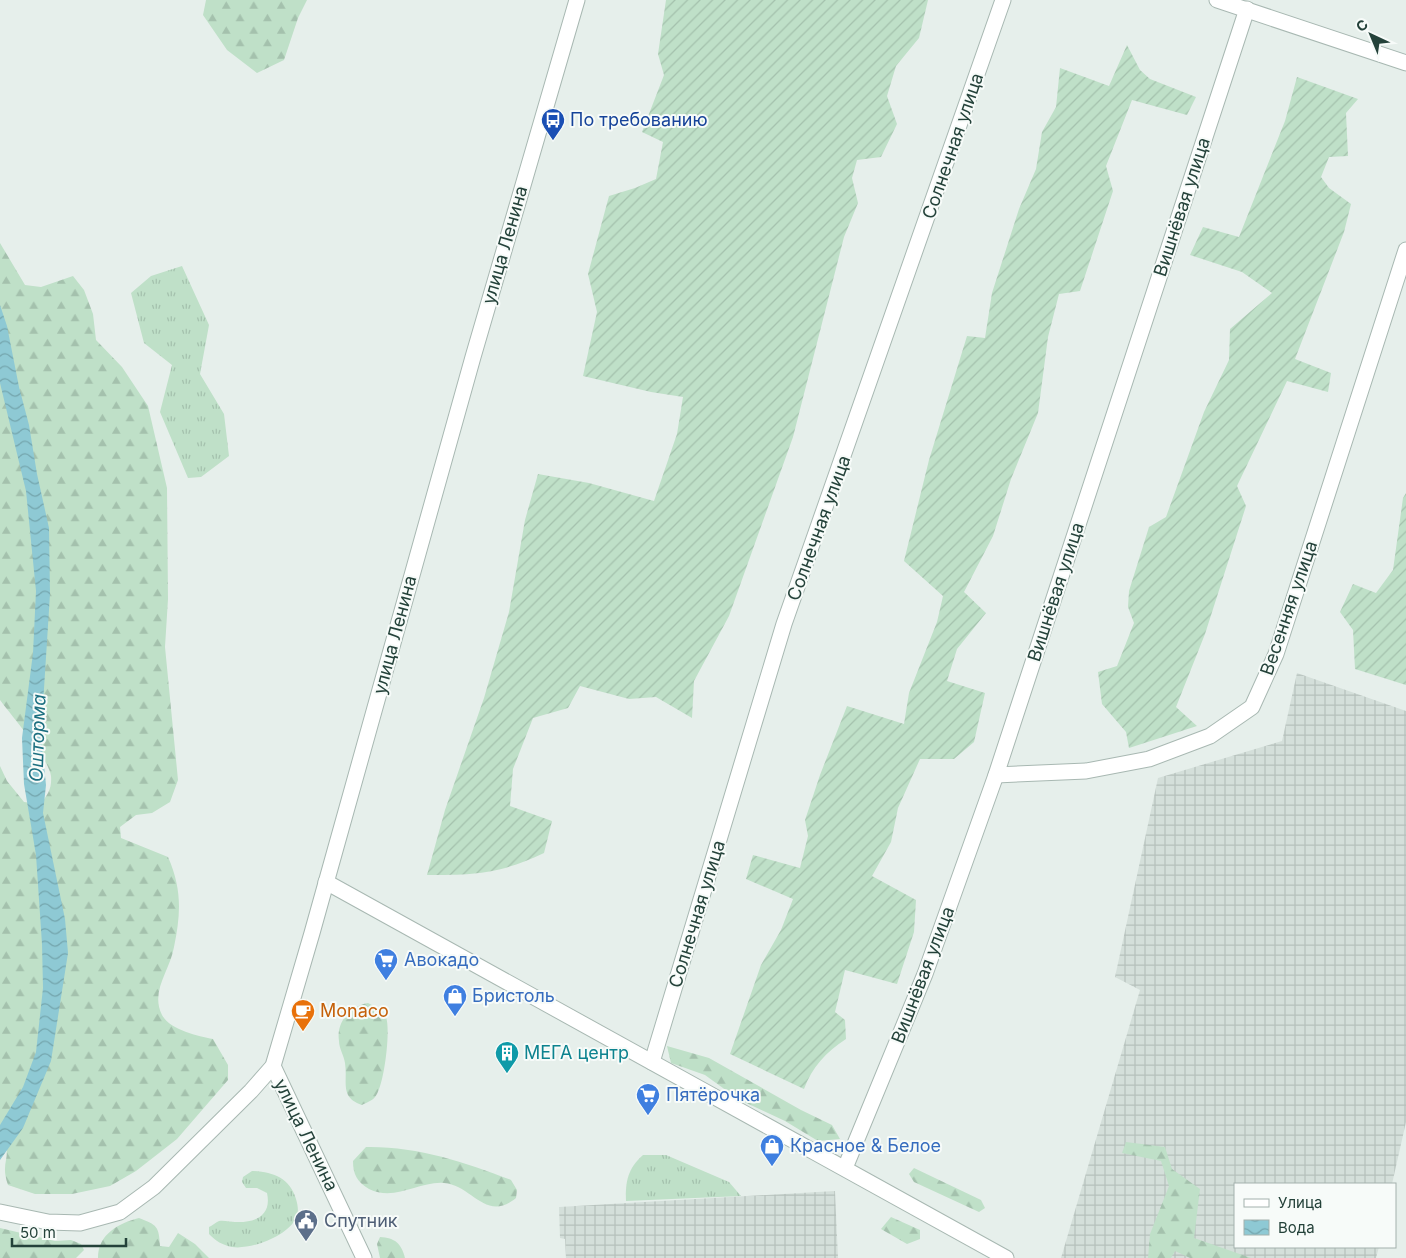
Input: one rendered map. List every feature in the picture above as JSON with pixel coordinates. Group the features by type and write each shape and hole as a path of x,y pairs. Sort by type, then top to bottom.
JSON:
{"street":[{"name":"улица Ленина","path":"364,1258 272,1066 326,882 466,380 576,0"},
{"name":"Солнечная улица","path":"652,1062 784,624 1004,0"},
{"path":"1217,0 1406,62"},
{"name":"Вишнёвая улица","path":"845,1168 925,974 996,775 1247,9"},
{"name":"Весенняя улица","path":"996,775 1086,771 1149,759 1210,736 1252,707 1276,654 1406,250"},
{"path":"326,882 1006,1258"},
{"path":"1,1213 48,1222 80,1224 120,1212 154,1187 251,1091 272,1066"}],"shaded area":[{"path":"1297,673 1406,711 1406,1122 1392,1183 1234,1183 1234,1248 1379,1248 1376,1258 1061,1258 1140,990 1115,977 1158,778 1282,741"},
{"path":"835,1191 838,1258 566,1258 565,1239 560,1238 559,1207"}],"green space":[{"path":"206,0 307,0 298,18 284,60 257,73 227,50 203,15"},
{"path":"666,0 928,0 919,38 896,66 887,96 897,124 881,157 857,160 852,178 858,203 844,237 793,437 729,616 694,681 692,718 656,697 629,699 580,686 568,708 533,718 513,769 510,806 552,821 544,853 514,865 487,872 460,875 427,875 445,810 484,698 509,612 525,520 538,474 589,483 654,501 677,434 683,397 651,392 583,376 597,312 588,274 609,196 656,179 663,142 642,132 664,75 658,54"},
{"path":"1127,45 1140,70 1150,79 1196,97 1187,115 1132,100 1106,166 1113,191 1080,291 1059,294 1048,337 1038,413 1011,479 993,536 964,592 986,613 957,649 947,681 985,693 974,742 954,759 920,759 898,808 891,842 872,876 916,900 914,932 897,984 845,970 835,1012 845,1020 846,1039 820,1061 804,1089 730,1054 761,965 781,930 793,899 746,879 753,855 800,868 808,836 805,820 847,706 904,724 909,693 937,622 943,596 904,561 929,460 967,336 985,338 992,293 1019,209 1036,169 1042,132 1056,107 1060,68 1109,86"},
{"path":"1297,77 1358,99 1346,113 1348,156 1329,157 1321,177 1329,188 1351,204 1344,232 1295,359 1331,373 1328,392 1287,381 1237,486 1246,506 1205,634 1176,707 1197,726 1129,748 1126,732 1102,704 1098,672 1117,666 1134,623 1128,607 1129,591 1149,527 1166,517 1204,412 1229,360 1230,329 1272,293 1242,272 1190,255 1203,227 1239,237 1285,121"},
{"path":"0,243 25,285 41,287 73,276 84,290 93,314 96,340 122,367 148,406 167,488 168,599 165,647 178,780 170,802 152,813 136,815 120,827 121,838 168,857 176,880 179,901 178,923 172,956 159,989 158,998 162,1015 171,1025 192,1034 213,1039 228,1065 228,1080 177,1139 136,1171 110,1186 72,1194 35,1194 8,1185 5,1171 7,1147 5,1141 0,1141 0,766 7,781 24,802 40,804 49,791 51,776 44,759 0,700"},
{"path":"182,266 209,325 200,374 224,414 229,456 201,477 188,478 160,412 172,365 144,343 131,293 151,276"},
{"path":"1406,493 1406,685 1355,669 1353,630 1340,612 1353,584 1376,593 1393,570 1403,498"},
{"path":"368,1003 376,1007 386,1017 388,1034 384,1071 378,1091 374,1098 362,1105 350,1098 347,1093 345,1063 339,1034 342,1021 350,1011"},
{"path":"667,1046 709,1058 801,1110 832,1125 840,1139 818,1141 785,1121 738,1099 705,1075 671,1063"},
{"path":"1126,1142 1165,1147 1172,1169 1200,1189 1194,1238 1251,1258 1190,1258 1175,1251 1171,1258 1148,1258 1150,1234 1169,1186 1161,1161 1122,1153"},
{"path":"366,1147 385,1147 422,1152 476,1167 511,1180 517,1190 516,1198 505,1205 487,1205 454,1185 444,1183 435,1183 388,1193 369,1189 361,1184 356,1177 353,1161"},
{"path":"643,1155 666,1155 729,1182 741,1196 626,1201 628,1176 634,1165"},
{"path":"914,1168 981,1200 985,1208 979,1212 914,1182 909,1174"},
{"path":"252,1171 274,1175 290,1186 296,1199 297,1216 292,1225 285,1231 268,1240 249,1246 232,1247 225,1245 209,1234 209,1227 219,1221 242,1222 255,1219 264,1213 267,1207 267,1193 257,1188 246,1188 242,1182 243,1177"},
{"path":"891,1217 920,1230 920,1239 907,1244 881,1229"},
{"path":"139,1218 156,1227 160,1246 169,1247 178,1233 195,1244 209,1258 98,1258 102,1242 111,1231 124,1223"},
{"path":"0,1228 55,1241 71,1240 81,1244 84,1250 76,1258 0,1258"},
{"path":"380,1237 397,1242 405,1258 380,1258 377,1244"}],"water":[{"name":"Ошторма","path":"0,305 7,326 19,387 29,425 49,528 50,594 41,736 46,785 43,813 65,919 68,953 51,1061 23,1128 0,1160 0,1125 23,1087 36,1052 43,988 36,855 24,784 22,738 33,653 36,591 26,491 0,383"}],"place":[{"name":"По требованию","path":"553,141"},
{"name":"Авокадо","path":"386,981"},
{"name":"Бристоль","path":"455,1017"},
{"name":"Monaco","path":"303,1032"},
{"name":"МЕГА центр","path":"507,1074"},
{"name":"Пятёрочка","path":"648,1116"},
{"name":"Красное & Белое","path":"772,1167"},
{"name":"Спутник","path":"306,1242"}]}
